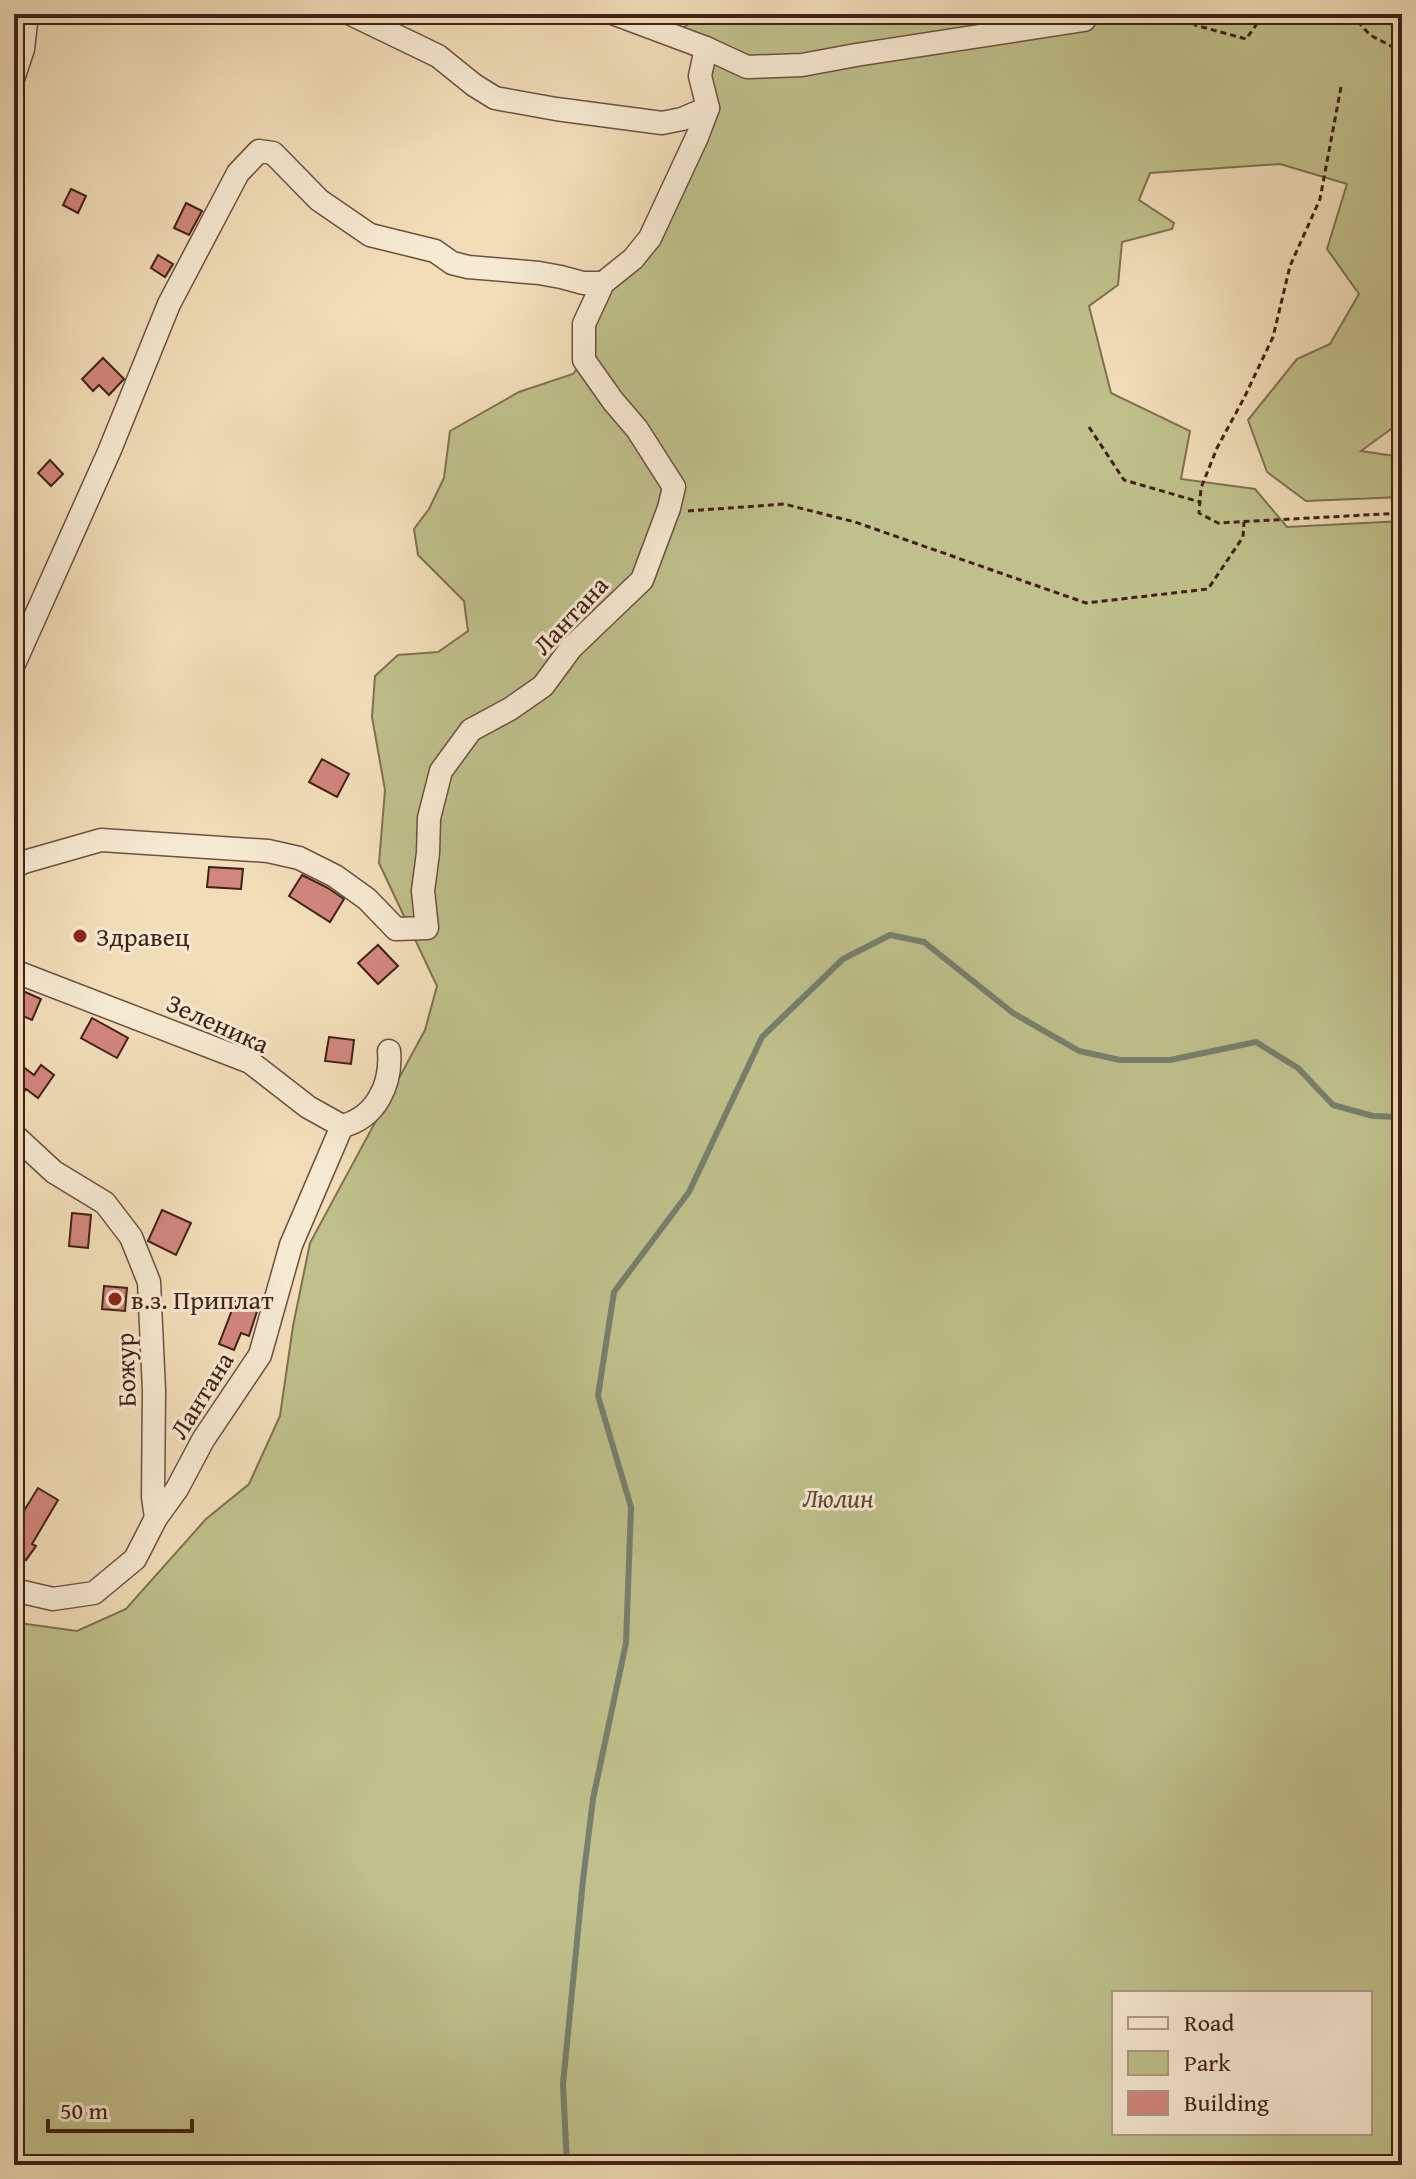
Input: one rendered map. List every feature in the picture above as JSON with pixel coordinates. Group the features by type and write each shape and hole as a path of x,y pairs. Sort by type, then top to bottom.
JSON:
{"street":[{"path":"14,76 23,49 27,14"},
{"path":"351,14 438,56 495,98 662,123 708,108"},
{"path":"615,14 747,67 802,65 1084,20 1088,14"},
{"path":"679,511 674,487 637,429 584,360 584,324 603,283 633,259 650,238 708,108 700,76 706,48"},
{"path":"14,664 109,452 169,304 238,173 259,151 273,153 319,200 370,235 435,251 452,263 468,267 603,283"},
{"name":"Лантана","path":"14,867 101,840 268,851 299,858 335,876 367,899 396,929 427,928 423,891 429,818 441,771 471,730 510,709 543,686 571,648 642,580 674,487"},
{"name":"Зеленика","path":"14,971 250,1062 308,1107 342,1126"},
{"path":"342,1126 356,1123 383,1093 391,1068 389,1051"},
{"name":"Лантана","path":"14,1590 53,1599 94,1593 135,1559 203,1440 260,1355 291,1245 342,1126"},
{"name":"Божур","path":"14,1135 54,1172 105,1203 131,1237 149,1282 156,1518"}],"path":[{"path":"1187,14 1195,25 1246,39 1261,18 1260,14"},
{"path":"1351,14 1370,35 1391,46 1402,37"},
{"path":"1341,87 1320,199 1290,266 1273,337 1217,448 1201,488 1199,513 1218,523 1402,513"},
{"path":"1089,427 1124,480 1200,502"},
{"path":"679,511 784,504 855,522 1086,603 1208,589 1243,537 1244,522"}],"green space":[{"name":"Люлин","path":"706,14 1402,14 1402,421 1361,451 1402,457 1402,497 1306,501 1267,472 1248,420 1297,359 1330,344 1359,294 1327,249 1347,184 1280,164 1150,173 1139,200 1174,223 1172,229 1122,242 1118,285 1089,306 1111,393 1190,431 1181,479 1255,489 1287,527 1402,521 1402,2165 14,2165 14,1620 77,1631 126,1609 206,1519 249,1484 280,1416 293,1326 310,1243 425,1030 437,986 379,863 385,790 372,717 375,676 398,655 438,652 468,631 464,601 418,555 414,529 429,509 444,478 450,431 519,392 573,374 584,360 600,292 646,253 710,113 700,46 677,31"}],"building":[{"path":"71,189 86,196 78,213 63,205"},
{"path":"186,203 202,211 189,235 174,228"},
{"path":"158,255 173,264 165,277 151,268"},
{"path":"103,358 124,379 109,395 99,385 93,391 82,379"},
{"path":"50,460 63,474 51,486 38,473"},
{"path":"322,759 349,774 337,797 309,782"},
{"path":"209,867 243,869 241,889 207,887"},
{"path":"302,875 344,899 330,922 289,896"},
{"path":"378,945 398,966 378,984 358,963"},
{"path":"14,987 41,999 32,1020 14,1012"},
{"path":"92,1018 128,1038 117,1058 81,1038"},
{"path":"329,1037 354,1040 351,1064 325,1061"},
{"path":"14,1060 34,1075 41,1065 54,1075 38,1098 26,1089 14,1106"},
{"path":"162,1210 191,1223 176,1255 148,1241"},
{"path":"72,1213 91,1215 88,1248 69,1246"},
{"name":"в.з. Приплат","path":"104,1286 127,1288 125,1311 102,1309"},
{"path":"237,1297 259,1305 249,1336 241,1333 234,1350 219,1344"},
{"path":"38,1488 58,1500 26,1560 14,1551 14,1527"}],"waterway":[{"path":"567,2165 563,2084 583,1880 593,1799 626,1643 631,1507 598,1396 614,1292 689,1192 762,1037 843,959 890,935 924,942 1013,1013 1079,1051 1120,1060 1170,1060 1256,1042 1298,1068 1333,1105 1373,1116 1402,1117"}],"place":[{"name":"Здравец","path":"80,936"},
{"name":"в.з. Приплат","path":"115,1299"}]}
